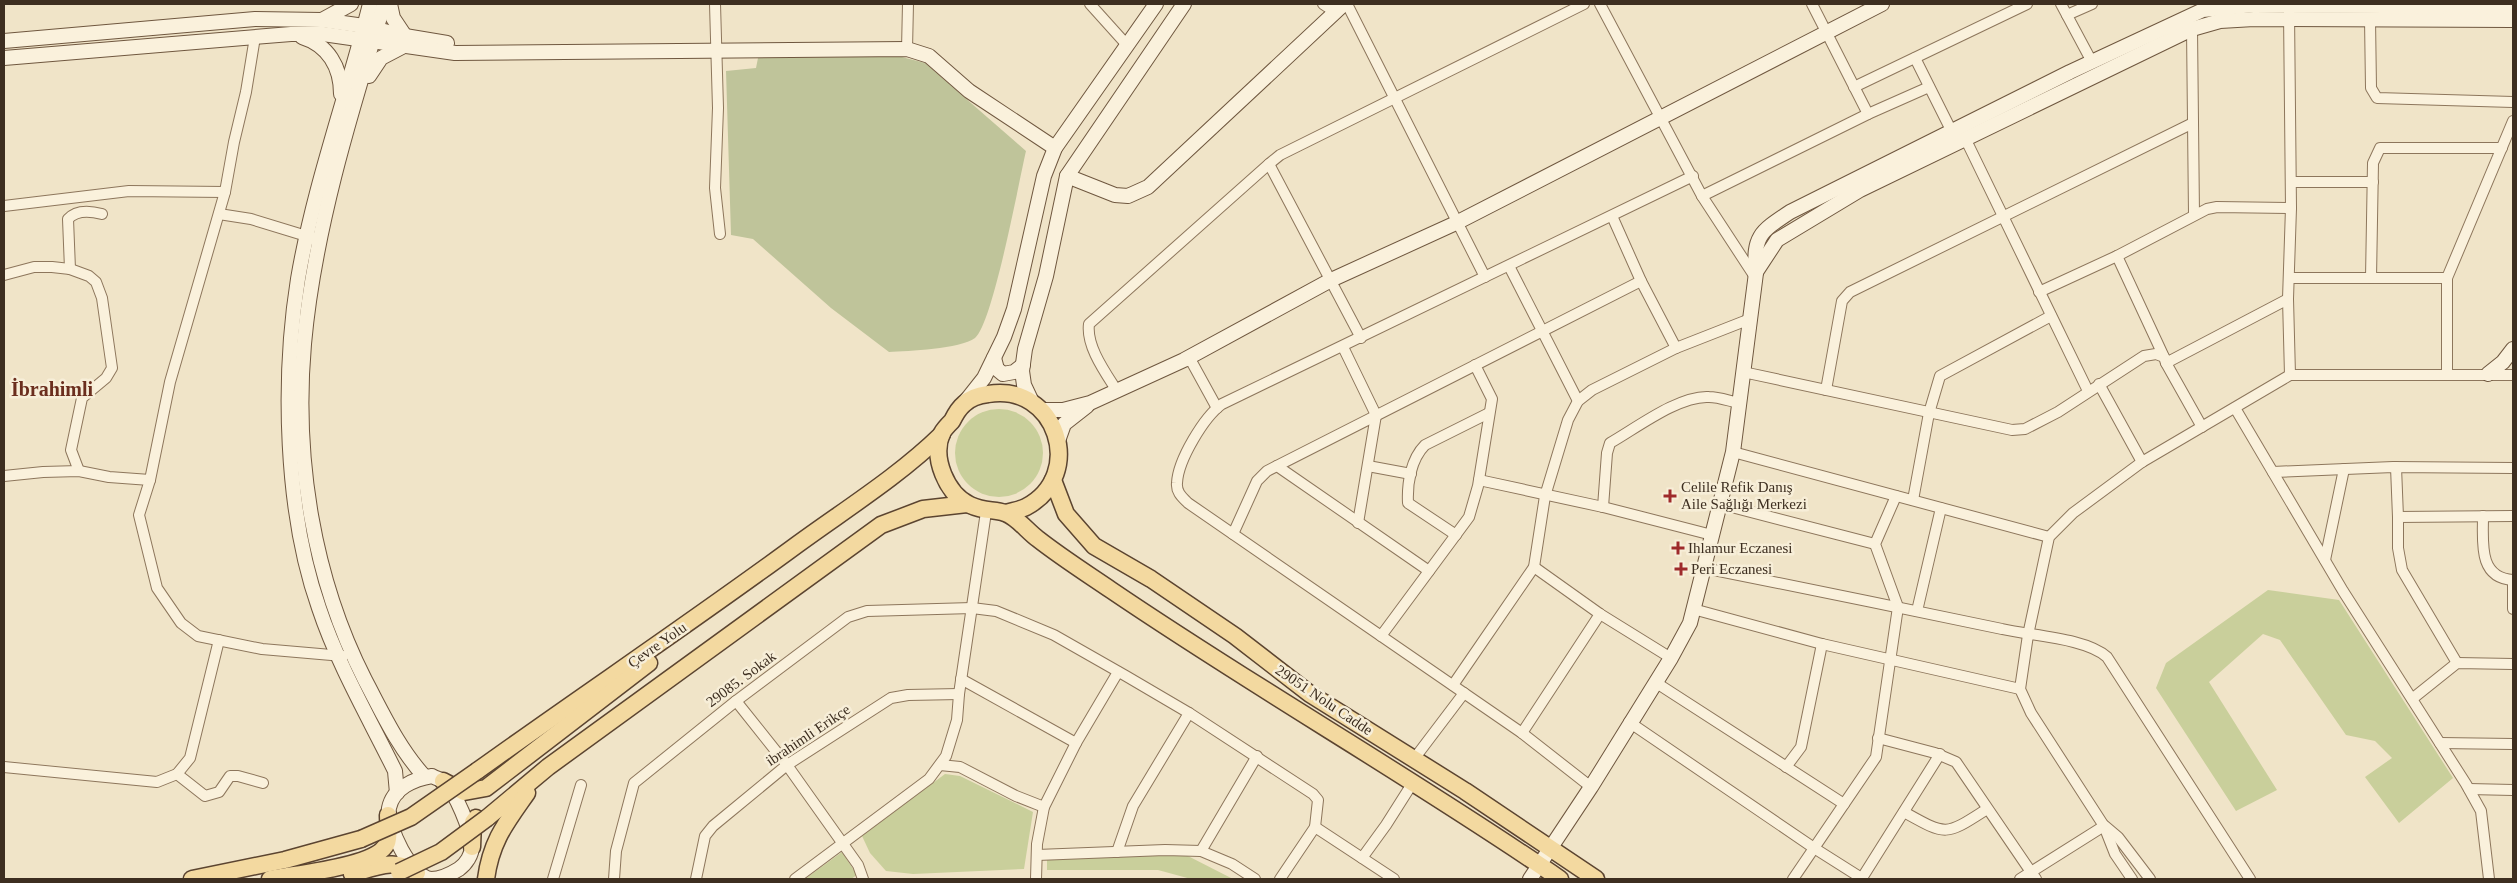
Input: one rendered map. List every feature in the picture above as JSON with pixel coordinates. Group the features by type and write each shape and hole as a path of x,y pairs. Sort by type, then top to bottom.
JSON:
{"main road":[{"path":"998,392 1016,394 1037,406 1052,424 1058,441 1059,461 1053,480 1041,496 1025,507 1006,513 986,512 967,504 952,491 942,473 939,454 942,434 964,404 980,395 998,392"},
{"name":"Çevre Yolu","path":"192,879 285,860 361,839 411,817 576,699 756,577 899,471 942,434"},
{"name":"29051 Nolu Cadde","path":"1053,480 1066,514 1094,546 1151,579 1235,636 1310,694 1414,759 1596,879"},
{"path":"373,879 399,872 441,852 487,818 540,774 768,605 881,525 923,509 967,504"},
{"name":"29051 Nolu Cadde","path":"1006,513 1037,539 1127,601 1560,879"},
{"path":"443,781 464,792 486,788 742,592 798,544"},
{"path":"471,852 473,822 485,805 520,776 725,625 768,605"},
{"path":"486,879 489,857 501,828 540,774"},
{"path":"270,879 346,866 368,858 381,850 387,843 388,815"},
{"path":"331,879 393,864 406,865 426,877"}],"street":[{"path":"322,20 341,12 351,4"},
{"path":"370,4 370,27 348,133 314,238 298,279 290,347 292,476 306,565 318,607 345,656 408,760 424,777"},
{"path":"370,27 384,4"},
{"path":"390,4 393,18 404,41"},
{"path":"715,4 718,108 715,188 720,234"},
{"path":"907,48 908,4"},
{"path":"1090,4 1126,44"},
{"path":"964,404 984,378 1014,309 1044,176 1055,148 1126,44 1156,4"},
{"path":"1184,4 1067,176 1046,276 1025,349 1023,365 1024,385 1037,406 1064,410 1090,403 1189,357 1331,280 1456,223 1882,4"},
{"path":"1323,4 1342,6"},
{"path":"1117,391 1095,350 1088,333 1089,324 1269,164 1280,155 1584,4"},
{"path":"1600,4 1702,196 1756,275"},
{"path":"1812,4 1868,114"},
{"path":"1854,88 2028,4"},
{"path":"2061,4 2092,62"},
{"path":"2068,16 2092,4"},
{"path":"1530,879 1591,787 1629,722 1671,658 1690,622 1733,452 1756,275 1754,250 1759,239 1770,225 1790,212 1951,130 2202,10 2253,5 2289,9 2373,10 2470,6 2513,7"},
{"path":"1067,176 1115,195 1128,196 1148,186 1342,6"},
{"path":"1342,6 1395,99 1456,223 1486,277"},
{"path":"1756,275 1769,249 1786,233 1860,190 2192,29 2220,21 2289,9"},
{"path":"2289,9 2291,208 2288,299 2290,375"},
{"path":"2373,10 2513,20"},
{"path":"2373,10 2371,88 2377,98 2513,102"},
{"path":"4,41 255,19 322,20 370,27 404,41"},
{"path":"2192,29 2194,215"},
{"path":"4,58 291,34 323,34 367,41 404,41 487,51 583,52 907,48 929,56 969,91 1055,148"},
{"path":"291,34 315,42 333,60 341,84 340,110 314,238"},
{"path":"255,36 246,92 220,214 170,382 150,480 139,515 157,588 181,623 198,636 262,649 345,656"},
{"path":"340,110 367,41"},
{"path":"348,133 352,127 373,68 386,54 404,41"},
{"path":"1915,58 1951,130"},
{"path":"1702,196 1868,114 1930,87"},
{"path":"2447,374 2447,278 2507,145 2513,121"},
{"path":"1826,390 1842,301 1850,292 2193,123"},
{"path":"1965,138 2088,391"},
{"path":"2371,278 2373,163 2380,148 2507,145"},
{"path":"1269,164 1361,338"},
{"path":"1591,787 1522,733 1188,503 1178,493 1176,483 1187,452 1212,411 1217,408 1693,176"},
{"path":"2291,182 2373,182"},
{"path":"4,206 129,191 225,192"},
{"path":"2040,292 2117,256 2194,215 2217,207 2291,208"},
{"path":"70,269 68,219 78,213 91,212 102,214"},
{"path":"220,214 251,219 314,238"},
{"path":"1612,216 1641,281 1676,348"},
{"path":"2117,256 2165,360 2202,427"},
{"path":"1509,266 1541,332 1578,401"},
{"path":"4,275 34,267 70,269 89,276 96,282 99,289 112,368 106,378 82,398 71,450 79,472"},
{"path":"2289,278 2447,278"},
{"path":"1233,534 1257,481 1267,471 1641,281"},
{"path":"2165,360 2288,299"},
{"path":"1913,500 1929,413 1940,376 2051,316"},
{"path":"1453,685 1534,567 1545,496 1568,420 1578,401 1592,390 1676,348 1750,319"},
{"path":"1343,347 1376,415 1358,523"},
{"path":"2488,374 2503,362 2513,349"},
{"path":"1743,372 1929,413 2012,430 2026,430 2058,412 2144,356 2156,354 2165,360"},
{"path":"1189,357 1217,408"},
{"path":"994,358 996,369 1003,374 1014,372 1023,365"},
{"path":"1381,636 1469,517 1479,480 1492,399 1475,365"},
{"path":"2132,879 2115,854 2104,826 2031,713 2020,689 2028,635 2049,537 2073,513 2142,462 2290,375 2513,374"},
{"path":"2099,384 2142,462"},
{"path":"1603,507 1607,453 1610,443 1688,400 1708,397 1740,403"},
{"path":"1058,441 1064,424 1090,403"},
{"path":"2235,408 2325,560 2481,811 2490,879"},
{"path":"1456,535 1408,503 1411,474 1417,453 1424,445 1489,413"},
{"path":"1733,452 2049,537"},
{"path":"1277,466 1429,571"},
{"path":"1368,466 1411,474"},
{"path":"2273,472 2396,467 2513,468"},
{"path":"2396,467 2398,548 2402,570 2458,663"},
{"path":"2325,560 2344,469"},
{"path":"4,476 43,472 79,472 109,477 150,480"},
{"path":"1479,480 1545,496 1603,507 1712,535"},
{"path":"1793,879 1876,757 1898,608 1875,544 1896,496"},
{"path":"1720,504 1875,544"},
{"path":"1917,611 1941,508"},
{"path":"794,879 929,779 940,765 952,739 957,720 961,679 986,512"},
{"path":"2483,516 2483,551 2486,561 2499,579 2513,580 2513,609"},
{"path":"2398,517 2513,516"},
{"path":"1534,567 1600,614 1671,658"},
{"path":"1704,568 2028,635 2089,645 2107,657 2250,879"},
{"name":"29085. Sokak","path":"614,879 616,851 634,783 736,701 848,617 867,611 972,608 996,611 1054,635 1189,713 1313,794 1318,800 1315,828"},
{"path":"1693,608 1822,644 2020,689"},
{"path":"1522,733 1600,614"},
{"path":"4,767 157,782 177,774 190,758 220,640"},
{"path":"1786,767 1801,747 1822,644"},
{"path":"345,656 395,771 397,793"},
{"path":"2412,699 2458,663 2513,664"},
{"path":"1036,879 1037,855 1044,807 1076,744 1118,672"},
{"path":"961,679 1076,744"},
{"path":"1656,682 1844,804"},
{"path":"1414,759 1464,693"},
{"name":"ibrahimli Erikçe","path":"696,879 705,836 713,826 787,765 892,698 908,695 959,694"},
{"path":"736,701 787,765 858,865 863,879"},
{"path":"1117,852 1133,806 1189,713"},
{"path":"1629,722 1814,848 1863,879 1940,754"},
{"path":"1878,738 1940,754 1956,762 2033,875"},
{"path":"2440,743 2513,744"},
{"path":"1201,852 1257,756"},
{"path":"940,765 960,767 1016,796 1044,807"},
{"path":"177,774 205,796 219,792 230,776 238,776 264,783"},
{"path":"464,879 471,852 465,820 443,781 432,776 424,777 405,786 397,793 390,806 388,815 404,854 426,877 450,876 464,866 471,852"},
{"path":"1362,858 1412,784"},
{"path":"553,879 581,785"},
{"path":"2469,789 2513,790"},
{"path":"1904,812 1942,831 1957,828 1987,809"},
{"path":"2020,879 2033,875 2104,826"},
{"path":"2104,826 2118,837 2150,879"},
{"path":"1280,879 1315,828 1394,879"},
{"path":"1037,855 1165,850 1201,852 1232,864 1255,879"}],"green space":[{"path":"902,57 925,63 1026,151 1005,250 990,307 982,327 975,338 958,345 934,349 889,352 831,308 753,239 731,235 726,71 756,68 758,58"},
{"path":"999,409 1016,412 1024,416 1036,428 1040,436 1043,453 1040,470 1036,478 1024,490 1016,494 999,497 982,494 974,490 962,478 958,470 955,453 958,436 962,428 974,416 982,412"},
{"path":"2268,590 2339,600 2453,778 2399,823 2365,777 2392,758 2375,741 2346,735 2280,640 2263,634 2209,682 2277,790 2236,811 2156,688 2166,663"},
{"path":"945,774 960,776 1033,812 1024,869 913,874 886,871 870,853 862,836"},
{"path":"842,852 857,875 851,879 805,879"},
{"path":"1186,855 1233,879 1191,879 1158,870 1047,870 1047,859"}],"place":[{"name":"Celile Refik Danış Aile Sağlığı Merkezi","path":"1670,496"},
{"name":"Ihlamur Eczanesi","path":"1678,548"},
{"name":"Peri Eczanesi","path":"1681,569"}],"district":[{"name":"İbrahimli","path":"52,389"}]}
